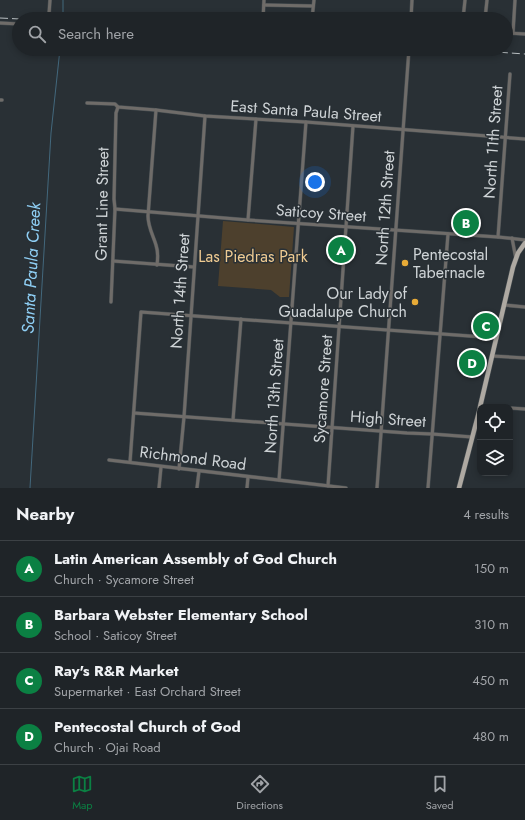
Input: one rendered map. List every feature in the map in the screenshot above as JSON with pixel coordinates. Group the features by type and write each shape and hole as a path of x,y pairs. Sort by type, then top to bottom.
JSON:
{"main road":[{"path":"481,404 516,259 518,253 525,244"},
{"path":"459,488 477,418"}],"street":[{"path":"49,12 50,0"},
{"path":"264,0 264,12"},
{"path":"313,12 314,0"},
{"path":"411,12 412,0"},
{"path":"464,12 465,0"},
{"path":"486,12 487,0"},
{"path":"515,0 513,33 525,34"},
{"path":"264,5 313,6"},
{"path":"0,23 12,24"},
{"name":"North 12th Street","path":"377,488 408,56"},
{"name":"North 11th Street","path":"498,237 510,74"},
{"name":"East Santa Paula Street","path":"87,103 115,104 118,107 205,116 306,122 525,139"},
{"name":"Grant Line Street","path":"111,302 115,209 116,113 118,107"},
{"path":"156,110 148,224 157,247 157,265"},
{"name":"North 14th Street","path":"179,469 205,116"},
{"path":"248,220 256,119"},
{"name":"North 13th Street","path":"279,480 306,122"},
{"name":"Sycamore Street","path":"328,486 354,126"},
{"name":"Saticoy Street","path":"115,209 525,240"},
{"path":"428,488 448,234"},
{"path":"512,238 516,259"},
{"path":"113,261 194,268"},
{"path":"504,305 525,307"},
{"path":"130,462 141,312 497,338"},
{"path":"233,420 241,319"},
{"path":"492,356 525,358"},
{"path":"513,408 525,409"},
{"name":"High Street","path":"134,413 472,437"},
{"name":"Richmond Road","path":"109,460 346,488"},
{"path":"159,488 161,467"},
{"path":"198,488 199,471"},
{"path":"247,488 248,477"}],"green space":[{"name":"Las Piedras Park","path":"223,221 294,227 289,297 280,297 271,290 218,286"}],"waterway":[{"name":"Santa Paula Creek","path":"63,0 63,12"},
{"name":"Santa Paula Creek","path":"30,488 51,133 59,56"}],"railway":[{"path":"0,18 12,19"},
{"path":"513,53 525,54"}],"place":[{"name":"Barbara Webster Elementary School","path":"466,223"},
{"name":"Latin American Assembly of God Church","path":"341,250"},
{"name":"Pentecostal Tabernacle","path":"405,263"},
{"name":"Our Lady of Guadalupe Church","path":"415,302"},
{"name":"Ray's R&R Market","path":"486,326"},
{"name":"Pentecostal Church of God","path":"472,363"}]}
